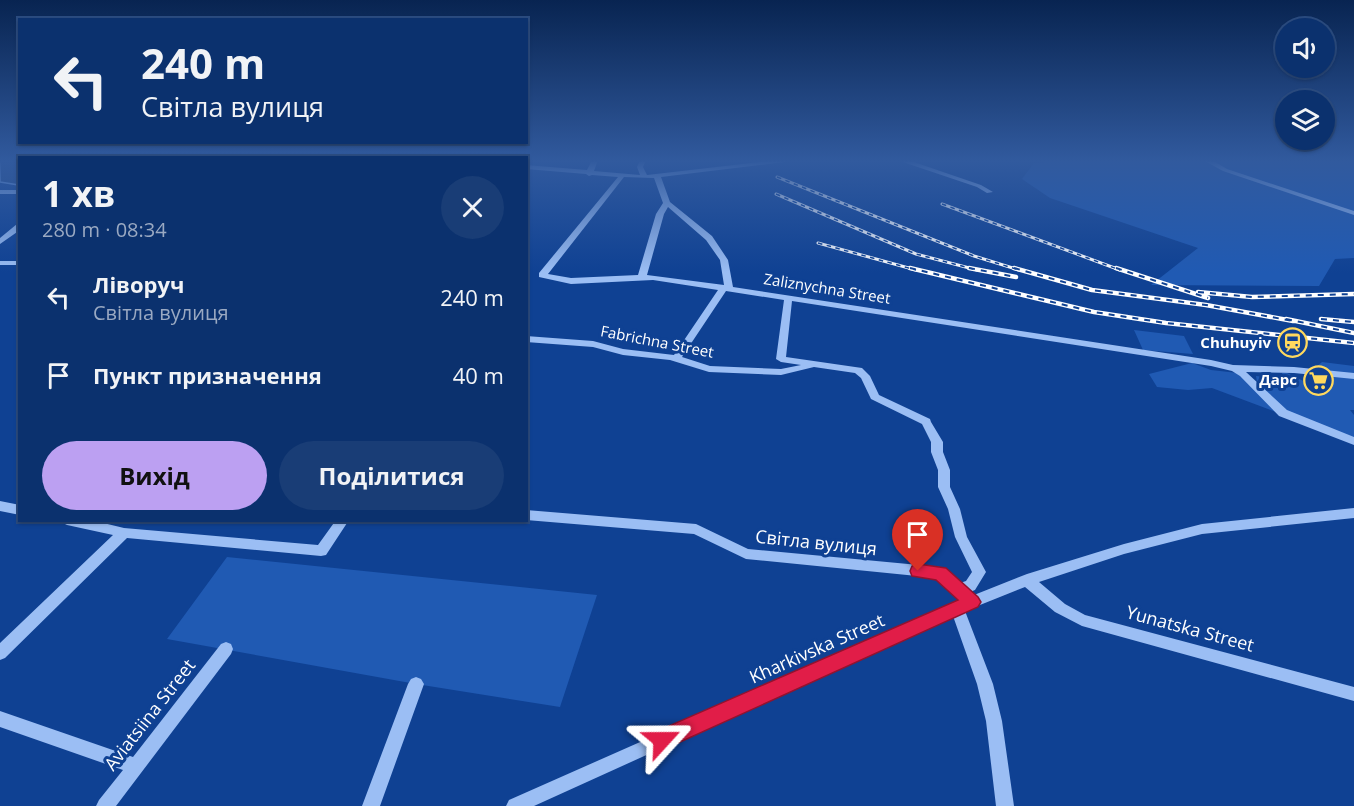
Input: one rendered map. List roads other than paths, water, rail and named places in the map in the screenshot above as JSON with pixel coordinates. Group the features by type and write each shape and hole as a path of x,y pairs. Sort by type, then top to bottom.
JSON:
{"street":[{"name":"Zaliznychna Street","path":"604,198 542,274 571,281 627,280 642,277 698,283 1233,368 1294,370 1354,376"},
{"path":"665,198 667,203 709,238 723,260 728,286 676,359"},
{"path":"1308,198 1354,213"},
{"path":"642,277 660,214 667,203"},
{"path":"1,241 18,228"},
{"path":"0,263 18,263"},
{"path":"788,298 781,359 858,370 865,376 875,397 926,422 937,442 937,452 944,470 944,488 954,508 961,537 979,572 970,586 958,589"},
{"name":"Fabrichna Street","path":"528,339 593,344 623,352 676,359 709,369 781,372 816,364"},
{"path":"1233,368 1252,380 1274,408 1354,441"},
{"path":"0,506 18,510"},
{"name":"Kharkivska Street","path":"514,806 965,605 1027,580 1124,549 1202,529 1354,513"},
{"name":"Світла вулиця","path":"528,515 696,529 746,554 940,573 958,589 965,605"},
{"path":"77,522 124,533 321,551 342,522"},
{"path":"0,653 124,533"},
{"name":"Yunatska Street","path":"1027,580 1060,608 1082,620 1354,694"},
{"path":"965,605 994,721 1005,806"},
{"name":"Aviatsiina Street","path":"105,806 226,649"},
{"path":"371,806 416,684"},
{"path":"0,719 135,766"}],"railway":[{"path":"784,198 916,254 970,268"},
{"path":"828,198 974,256 1019,270"},
{"path":"942,204 1120,270"},
{"path":"818,243 916,270"},
{"path":"910,268 1094,312 1166,323 1354,343"},
{"path":"970,268 1016,277"},
{"path":"970,268 977,270"},
{"path":"1014,268 1092,290 1206,305 1293,321"},
{"path":"1116,268 1208,298"},
{"path":"1198,292 1252,297 1354,294"},
{"path":"1286,319 1354,333"},
{"path":"1321,319 1354,322"}],"place":[{"name":"Chuhuyiv","path":"1292,343"},
{"name":"Дарс","path":"1318,380"}]}
